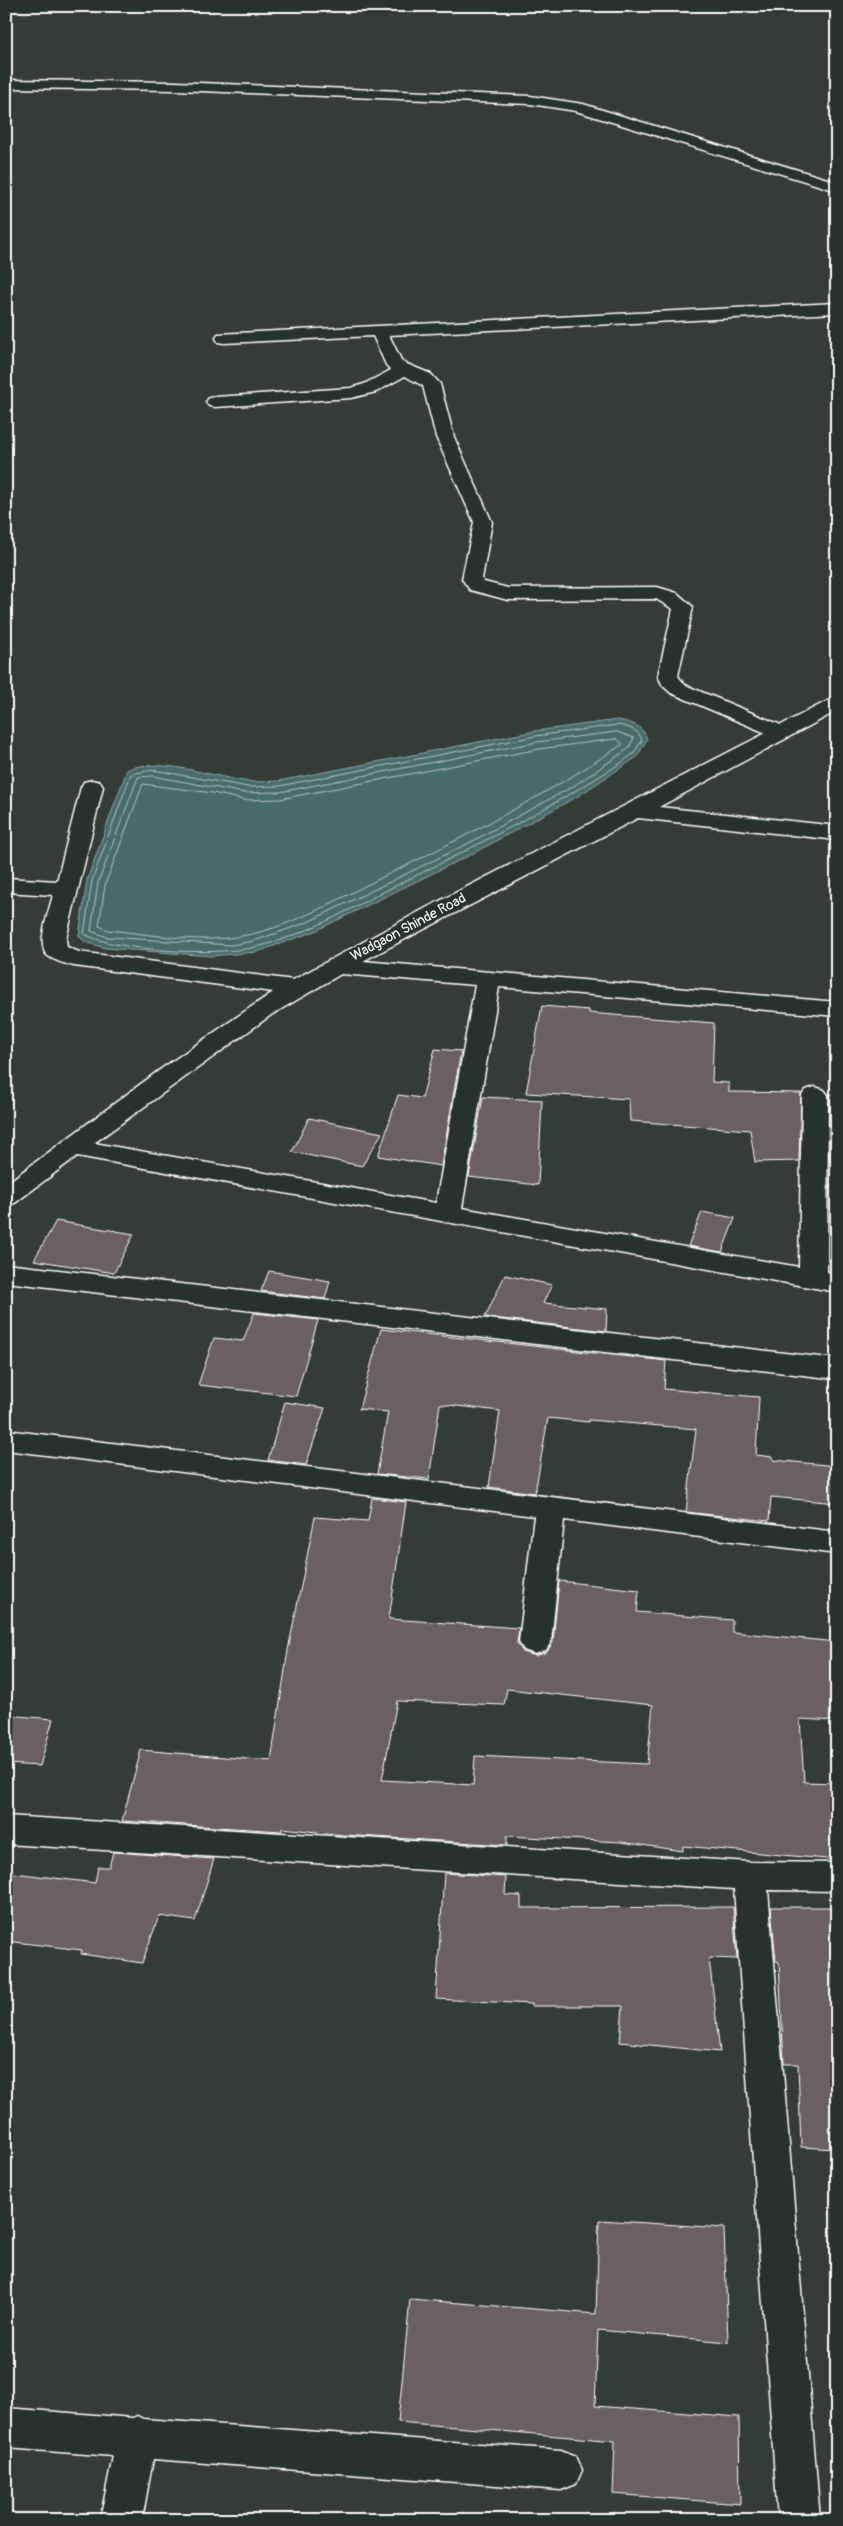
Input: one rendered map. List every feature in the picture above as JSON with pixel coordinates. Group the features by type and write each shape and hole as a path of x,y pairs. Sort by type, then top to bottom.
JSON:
{"street":[{"path":"6,84 185,87 530,100 578,107 837,187"},
{"path":"224,338 379,332 661,314 837,308"},
{"path":"379,332 395,365 425,378 431,384 445,437 481,513 482,530 472,579 477,586 508,594 649,593 670,597 683,607 668,676 670,682 678,689 783,734"},
{"path":"215,402 351,393 370,388 403,370"},
{"name":"Wadgaon Shinde Road","path":"6,1197 146,1090 296,988 404,928 636,811 783,734 837,702"},
{"path":"92,788 54,938 56,950 74,959 296,988"},
{"path":"636,811 730,823 837,833"},
{"path":"6,886 66,889"},
{"path":"336,966 837,1009"},
{"path":"448,1214 488,980"},
{"path":"71,1147 825,1281 815,1095"},
{"path":"6,1273 837,1369"},
{"path":"6,1440 837,1543"},
{"path":"535,1642 550,1508"},
{"path":"6,1830 750,1876 837,1877"},
{"path":"750,1876 799,2520"},
{"path":"6,2428 137,2436 560,2470"},
{"path":"121,2520 137,2436"}],"water":[{"path":"618,720 636,725 645,734 647,739 637,757 578,796 472,854 313,932 257,952 211,956 105,948 85,942 79,936 87,880 127,770 139,766 168,766 248,782 279,781 535,731"}],"building":[{"path":"542,1006 589,1010 589,1013 714,1023 712,1082 729,1083 729,1092 801,1093 799,1161 755,1162 750,1130 630,1121 629,1099 526,1093"},
{"path":"435,1049 461,1051 441,1166 378,1156 398,1095 422,1098"},
{"path":"829,1094 837,1094 837,1161 830,1161"},
{"path":"483,1097 542,1100 538,1185 469,1177"},
{"path":"309,1118 382,1133 362,1166 292,1152"},
{"path":"702,1212 735,1218 722,1252 688,1246"},
{"path":"56,1221 134,1234 114,1273 34,1260"},
{"path":"269,1271 330,1281 325,1299 261,1291"},
{"path":"505,1275 552,1285 543,1303 607,1309 606,1331 485,1317"},
{"path":"254,1313 318,1320 296,1396 198,1385 214,1338 243,1341"},
{"path":"381,1329 666,1361 664,1389 759,1397 756,1455 773,1457 773,1460 837,1466 837,1503 771,1497 769,1521 686,1512 696,1429 548,1418 535,1493 489,1487 500,1411 440,1404 429,1479 377,1474 388,1412 359,1409"},
{"path":"285,1402 325,1408 306,1465 268,1460"},
{"path":"372,1498 406,1502 389,1619 519,1628 517,1643 523,1652 536,1656 547,1652 553,1642 559,1581 639,1590 637,1612 732,1620 732,1632 837,1642 837,1721 800,1719 804,1782 837,1783 837,1860 683,1846 683,1851 621,1842 507,1836 507,1845 343,1835 282,1828 282,1831 122,1821 141,1750 271,1761 288,1650 315,1517 368,1521","holes":["507,1689 653,1705 647,1764 475,1756 473,1785 382,1780 397,1701 504,1705"]},
{"path":"6,1715 53,1719 40,1766 6,1764"},
{"path":"113,1852 214,1859 195,1921 159,1916 142,1963 81,1954 82,1950 6,1941 6,1872 95,1883 98,1867 109,1867"},
{"path":"444,1873 506,1877 505,1895 521,1896 521,1908 733,1907 737,1959 709,1958 720,2052 620,2042 623,2006 532,2006 532,2004 436,1999"},
{"path":"771,1907 837,1907 837,2149 801,2147 798,2064 784,2064 779,1962 776,1961"},
{"path":"599,2220 724,2228 728,2342 598,2330 595,2406 739,2417 740,2504 613,2494 615,2441 398,2422 410,2299 596,2314"}]}
